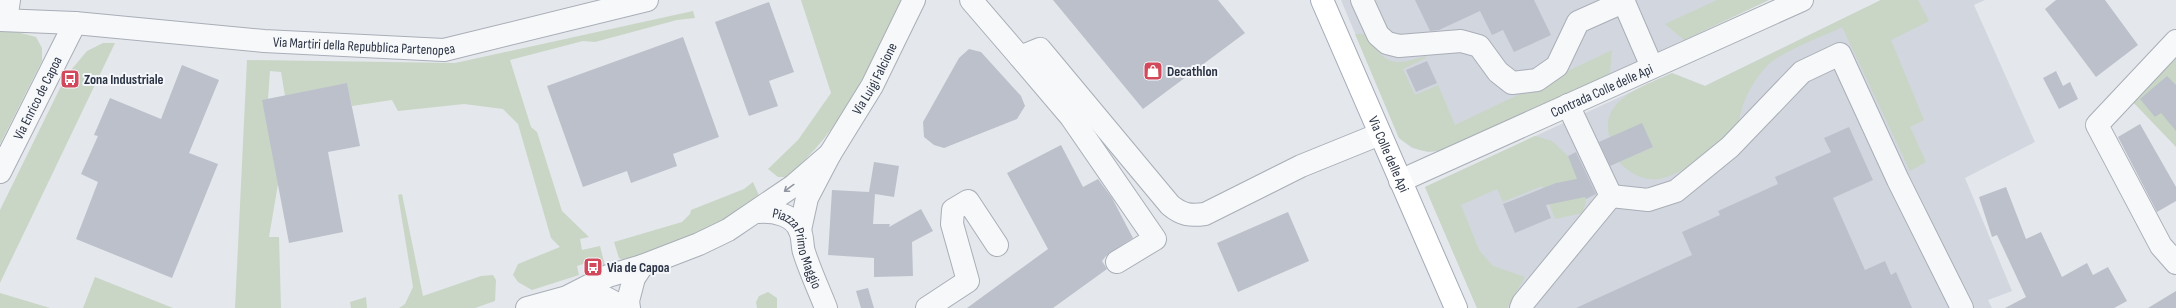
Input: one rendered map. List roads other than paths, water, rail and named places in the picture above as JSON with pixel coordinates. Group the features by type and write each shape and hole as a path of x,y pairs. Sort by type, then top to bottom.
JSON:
{"main road":[{"name":"Via Colle delle Api","path":"1322,0 1456,308"}],"street":[{"name":"Via Martiri della Repubblica Partenopea","path":"5,14 75,23 264,41 444,50 647,0"},
{"name":"Via Luigi Falcione","path":"800,230 808,198 830,154 872,86 914,0"},
{"path":"971,0 1070,116 1155,239 1117,262"},
{"path":"1362,0 1378,35 1387,43 1399,46 1461,41 1479,46 1498,72 1512,83 1537,80 1557,66 1578,22 1623,1 1652,67"},
{"name":"Contrada Colle delle Api","path":"1400,180 1802,0"},
{"name":"Via Enrico de Capoa","path":"0,172 75,23"},
{"path":"2176,41 2096,125 2161,246 2176,263"},
{"path":"1020,57 1040,49 1170,206 1180,214 1192,216 1205,214 1301,166 1380,134"},
{"path":"1611,196 1648,200 1676,191 1730,147 1802,72 1840,54 1898,180 1962,308"},
{"path":"1568,105 1611,196"},
{"name":"Via Luigi Falcione","path":"758,212 793,186 830,154"},
{"path":"1521,308 1523,303 1611,196"},
{"path":"927,308 968,281 952,224 953,210 968,201 996,245"},
{"name":"Piazza Primo Maggio","path":"642,266 700,244 728,230 758,212 772,211 791,219 800,230 804,251 826,308"},
{"path":"527,308 567,297 608,276 642,266"},
{"path":"629,308 628,301 634,278 642,266"},
{"path":"567,297 606,298 624,308"}],"place":[{"name":"Decathlon","path":"1153,71"},
{"name":"Zona Industriale","path":"70,79"},
{"name":"Via de Capoa","path":"593,267"}]}
